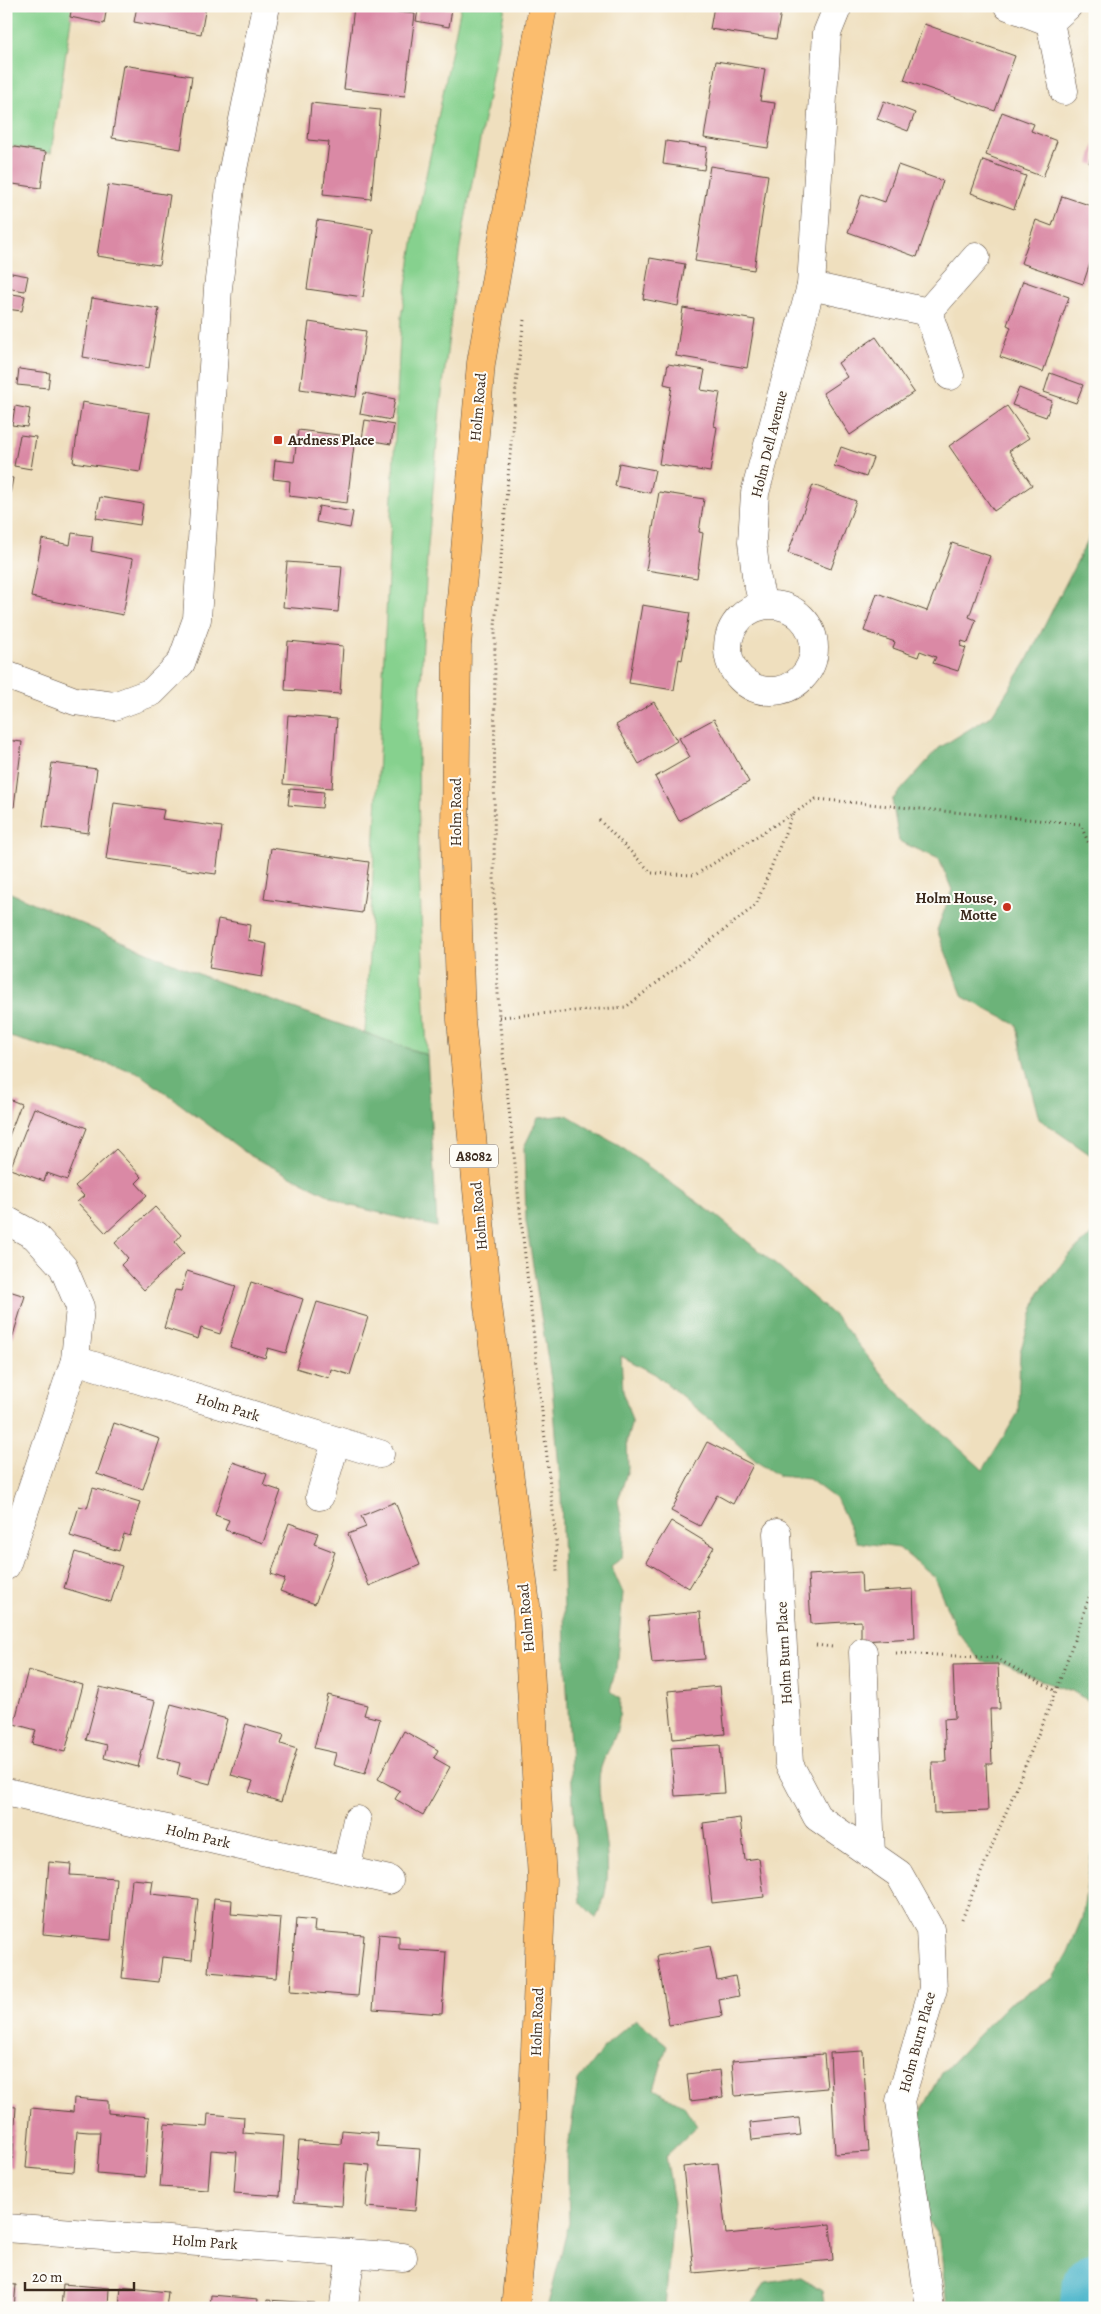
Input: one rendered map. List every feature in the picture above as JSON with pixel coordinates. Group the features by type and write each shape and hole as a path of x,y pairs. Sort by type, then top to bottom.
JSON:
{"main road":[{"name":"Holm Road","path":"515,2308 531,2149 542,1880 527,1613 488,1306 461,1020 455,833 457,646 482,363 543,6"}],"street":[{"path":"6,675 75,702 114,706 152,692 181,663 197,618 218,288 231,179 266,6"},
{"name":"Holm Dell Avenue","path":"763,605 756,576 752,542 755,493 811,286 827,33 838,6"},
{"path":"1008,6 1059,14 1064,91"},
{"path":"928,312 976,257"},
{"path":"811,286 928,312"},
{"path":"928,312 950,376"},
{"path":"6,1220 35,1236 63,1267 80,1307 75,1360 6,1566"},
{"name":"Holm Park","path":"75,1360 380,1454"},
{"path":"320,1496 336,1441"},
{"name":"Holm Burn Place","path":"777,1532 789,1764 817,1817 899,1874 930,1929 933,1989 900,2101 930,2308"},
{"path":"863,1652 871,1855"},
{"name":"Holm Park","path":"6,1792 389,1880"},
{"path":"346,1870 357,1820"},
{"name":"Holm Park","path":"6,2228 403,2257"},
{"path":"344,2305 351,2253"}],"path":[{"path":"525,316 517,376 495,626 494,896 499,1016 556,1540 558,1579"},
{"path":"598,820 652,874 695,875 816,799 1080,824 1095,857"},
{"path":"499,1016 626,1007 756,905 793,813"},
{"path":"959,1926 1056,1691 1095,1581"},
{"path":"783,1640 863,1652 996,1658 1056,1691"}],"green space":[{"path":"6,6 73,6 51,153 6,145"},
{"path":"461,6 505,6 460,247 440,409 427,557 418,748 419,866 427,1055 365,1033 401,317 417,219"},
{"path":"1095,526 1095,1158 1039,1119 1023,1058 1017,1025 963,997 937,930 952,890 939,859 899,841 892,800 939,748 992,715 1025,664"},
{"path":"6,891 208,978 427,1055 437,1227 348,1205 249,1155 137,1072 6,1036"},
{"path":"567,1115 624,1149 718,1217 777,1266 838,1319 891,1386 983,1470 1018,1413 1020,1352 1039,1292 1069,1255 1095,1232 1095,1705 1072,1691 1044,1682 1003,1663 981,1662 957,1631 934,1577 899,1548 857,1542 837,1500 809,1479 779,1476 757,1462 717,1425 655,1374 621,1356 623,1391 632,1421 627,1439 628,1469 618,1501 624,1532 622,1558 611,1566 623,1593 616,1669 610,1691 620,1699 617,1730 603,1761 599,1781 606,1850 607,1884 596,1918 580,1902 565,1652 561,1493 552,1386 526,1221 524,1147 538,1118"},
{"path":"1095,1828 1095,2308 947,2308 940,2239 915,2202 910,2159 920,2114 942,2073 1007,2005 1053,1978 1068,1952 1082,1918"},
{"path":"636,2019 667,2045 654,2089 684,2106 697,2126 666,2156 674,2203 665,2308 547,2308 569,2223 567,2154 578,2081 607,2044"},
{"path":"801,2277 822,2290 825,2308 748,2308 766,2283"}],"building":[{"path":"72,6 107,6 104,24 70,17"},
{"path":"137,6 206,6 201,34 134,22"},
{"path":"419,6 452,9 449,27 416,21"},
{"path":"714,6 782,6 776,39 710,29"},
{"path":"354,7 415,14 405,96 344,89"},
{"path":"924,24 1015,56 995,111 904,80"},
{"path":"716,61 765,69 760,101 775,103 768,148 704,138"},
{"path":"123,65 192,76 181,149 112,138"},
{"path":"884,101 915,113 908,131 877,119"},
{"path":"311,103 380,110 371,199 323,194 329,142 308,140"},
{"path":"1002,112 1034,124 1031,131 1057,141 1043,177 986,155"},
{"path":"666,141 707,147 704,170 663,164"},
{"path":"8,146 46,152 41,188 6,183"},
{"path":"1095,146 1095,165 1089,163"},
{"path":"983,160 1026,176 1014,209 971,193"},
{"path":"898,165 943,181 917,257 848,232 862,194 885,202"},
{"path":"710,166 768,175 754,270 695,261"},
{"path":"108,185 170,195 159,265 97,256"},
{"path":"1062,196 1095,207 1095,249 1083,284 1021,263 1036,220 1052,226"},
{"path":"317,220 373,229 363,297 307,289"},
{"path":"650,258 685,264 678,306 643,299"},
{"path":"6,272 28,276 25,291 6,288"},
{"path":"1023,281 1069,297 1043,372 1000,357 1011,327 1007,325"},
{"path":"6,293 25,296 22,311 6,309"},
{"path":"92,298 159,309 149,368 83,357"},
{"path":"683,308 755,320 747,368 676,356"},
{"path":"309,322 366,331 356,397 300,389"},
{"path":"876,337 914,392 850,435 823,393 847,377 838,363"},
{"path":"668,364 705,370 701,390 720,393 714,426 717,427 710,472 659,464 672,386 664,384"},
{"path":"19,369 50,373 48,388 17,385"},
{"path":"1050,373 1083,385 1076,403 1044,392"},
{"path":"1019,388 1052,401 1046,417 1012,405"},
{"path":"364,393 395,399 391,420 360,414"},
{"path":"82,402 150,413 140,472 73,462"},
{"path":"15,406 30,409 27,427 12,425"},
{"path":"1007,406 1029,438 1009,451 1032,485 994,511 949,446"},
{"path":"6,407 10,407 7,426 6,425"},
{"path":"365,420 394,425 391,444 362,439"},
{"path":"298,430 355,437 347,503 289,496 290,481 273,479 275,460 294,462"},
{"path":"20,435 36,437 31,469 14,466"},
{"path":"841,447 873,458 866,477 834,466"},
{"path":"619,463 655,470 650,493 615,486"},
{"path":"6,477 13,478 7,511 6,511"},
{"path":"813,485 856,501 831,569 788,553"},
{"path":"659,492 704,499 699,532 703,533 697,578 646,570"},
{"path":"100,497 143,504 140,525 96,518"},
{"path":"319,506 353,512 350,528 316,522"},
{"path":"72,533 93,536 91,551 133,559 123,615 31,597 42,539 70,545"},
{"path":"952,543 990,556 969,617 976,620 968,643 962,641 960,646 966,648 958,671 933,663 936,657 920,651 918,657 893,648 895,642 864,631 877,593 927,611"},
{"path":"287,562 342,566 338,612 283,607"},
{"path":"642,605 690,613 682,660 679,659 674,690 629,683"},
{"path":"288,641 343,646 340,694 285,690"},
{"path":"654,702 677,741 639,764 616,725"},
{"path":"288,715 337,719 332,788 283,784"},
{"path":"714,719 749,782 679,821 655,777 690,757 679,738"},
{"path":"6,740 22,742 14,807 6,806"},
{"path":"52,763 97,769 88,833 43,827"},
{"path":"290,789 324,792 322,808 288,805"},
{"path":"114,803 164,810 162,819 222,827 216,874 106,859"},
{"path":"271,848 369,862 362,913 264,899"},
{"path":"218,919 250,925 248,940 267,944 262,977 209,968"},
{"path":"6,1098 21,1104 6,1144"},
{"path":"34,1108 87,1128 67,1180 47,1173 44,1181 10,1169"},
{"path":"116,1149 142,1177 136,1183 147,1195 106,1233 77,1202 84,1196 75,1186"},
{"path":"155,1207 181,1235 175,1242 184,1253 144,1290 121,1265 128,1258 115,1243"},
{"path":"187,1271 236,1286 220,1334 201,1328 198,1339 164,1328 175,1290 181,1291"},
{"path":"251,1282 303,1299 286,1353 268,1348 265,1358 230,1347"},
{"path":"6,1290 25,1296 7,1355 6,1355"},
{"path":"317,1302 368,1317 350,1375 331,1369 329,1378 296,1368"},
{"path":"114,1423 160,1439 143,1489 97,1474"},
{"path":"707,1442 753,1465 733,1504 717,1495 700,1526 671,1511"},
{"path":"233,1462 267,1474 263,1485 281,1491 263,1543 225,1530 229,1520 215,1515"},
{"path":"93,1488 140,1502 130,1536 124,1534 119,1551 70,1536 79,1506 87,1508"},
{"path":"395,1502 420,1565 369,1586 348,1534 366,1527 361,1516"},
{"path":"671,1521 714,1547 689,1588 646,1562"},
{"path":"289,1523 318,1533 314,1544 335,1552 315,1604 280,1591 285,1579 271,1574"},
{"path":"75,1552 122,1566 111,1602 64,1588"},
{"path":"861,1572 862,1592 913,1589 915,1638 861,1641 861,1621 811,1624 808,1575"},
{"path":"700,1612 705,1659 652,1663 647,1617"},
{"path":"998,1664 1000,1709 990,1709 992,1764 986,1764 988,1811 934,1813 932,1762 946,1762 944,1719 955,1718 953,1665"},
{"path":"28,1670 83,1685 65,1752 32,1744 36,1730 14,1724"},
{"path":"720,1686 725,1734 673,1739 668,1691"},
{"path":"100,1687 155,1701 138,1767 104,1758 107,1745 86,1740"},
{"path":"328,1695 367,1705 364,1715 380,1719 365,1774 333,1765 336,1753 314,1748"},
{"path":"171,1704 227,1719 210,1784 177,1775 180,1763 157,1757"},
{"path":"246,1724 284,1735 281,1744 297,1749 281,1802 249,1792 253,1781 231,1775"},
{"path":"404,1731 438,1750 434,1758 450,1767 423,1815 395,1799 400,1791 378,1779"},
{"path":"720,1745 724,1793 675,1796 671,1748"},
{"path":"740,1818 745,1860 759,1858 764,1897 712,1903 703,1823"},
{"path":"49,1862 71,1864 70,1875 116,1878 111,1940 43,1934"},
{"path":"132,1879 153,1881 151,1894 198,1899 192,1960 162,1957 159,1982 122,1978"},
{"path":"214,1898 232,1900 231,1914 281,1918 276,1978 208,1972"},
{"path":"296,1919 315,1921 314,1931 364,1935 358,1996 290,1991"},
{"path":"379,1934 399,1936 399,1949 446,1952 442,2014 373,2009"},
{"path":"710,1946 717,1980 735,1976 739,1996 719,2000 722,2016 669,2025 657,1956"},
{"path":"863,2051 869,2152 835,2154 830,2053"},
{"path":"824,2054 827,2088 735,2096 732,2061"},
{"path":"720,2070 723,2097 690,2101 687,2074"},
{"path":"74,2098 108,2101 108,2113 149,2117 145,2177 97,2173 100,2132 77,2131 74,2172 26,2168 31,2108 73,2112"},
{"path":"6,2106 16,2107 12,2167 6,2167"},
{"path":"208,2114 244,2117 243,2133 284,2136 280,2196 234,2193 237,2152 211,2150 208,2190 160,2187 165,2124 207,2127"},
{"path":"799,2118 801,2135 752,2140 750,2123"},
{"path":"342,2130 378,2133 377,2146 420,2149 415,2211 366,2207 370,2165 345,2163 342,2206 294,2202 299,2141 341,2144"},
{"path":"718,2163 726,2234 830,2224 833,2260 694,2273 683,2167"},
{"path":"6,2284 16,2285 14,2308 6,2308"},
{"path":"63,2284 109,2288 108,2308 61,2308"},
{"path":"121,2287 168,2292 166,2308 119,2308"},
{"path":"211,2295 258,2299 257,2308 210,2308"},
{"path":"267,2300 315,2303 315,2308 266,2308"}],"waterway":[{"path":"1093,2308 1095,2285"}],"place":[{"name":"Ardness Place","path":"278,440"},
{"name":"Holm House, Motte","path":"1007,907"}]}
